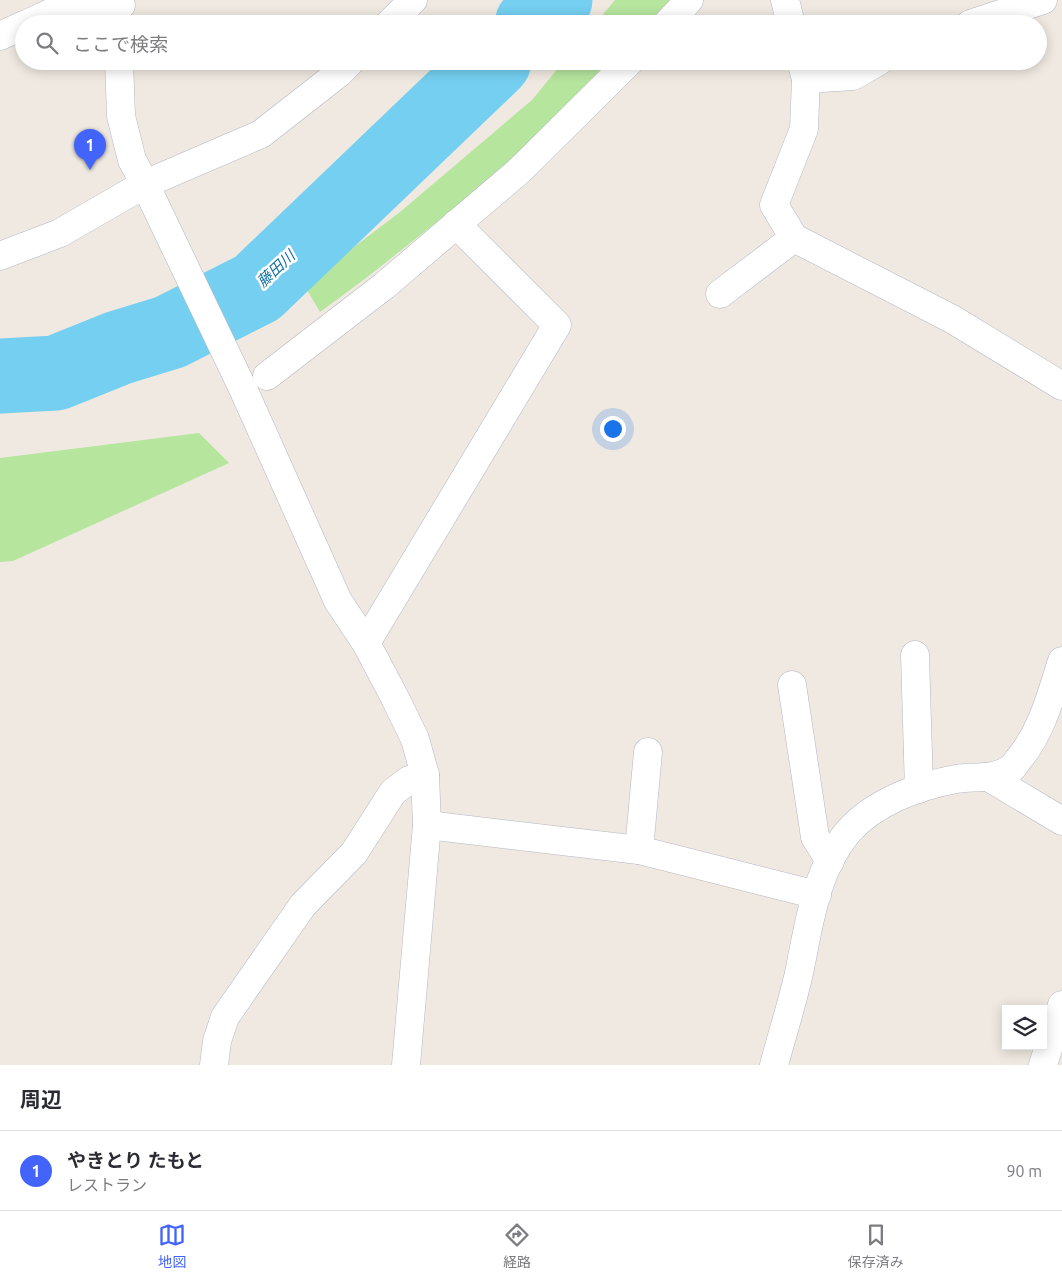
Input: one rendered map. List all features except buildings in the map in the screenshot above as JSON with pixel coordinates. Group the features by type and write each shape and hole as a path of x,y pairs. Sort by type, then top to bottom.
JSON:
{"street":[{"path":"398,15 414,0"},
{"path":"675,15 689,0"},
{"path":"785,0 789,15"},
{"path":"997,15 1043,0"},
{"path":"45,15 69,4 120,10"},
{"path":"0,36 15,29"},
{"path":"119,70 120,116 132,160 244,390 338,601 366,643 415,740 425,776 427,825 406,1065"},
{"path":"0,256 60,233 145,184 261,134 343,70"},
{"path":"267,376 384,286 520,170 621,70"},
{"path":"863,70 853,76 804,70 804,129 774,205 794,238 952,318 1062,386"},
{"path":"366,643 557,325 456,224"},
{"path":"720,294 794,238"},
{"path":"915,655 919,789"},
{"path":"774,1065 798,975 816,894 830,861 848,833 857,823 880,806 919,789 957,779 990,778 1011,768 1024,754 1042,723 1062,660"},
{"path":"792,686 815,837 830,861"},
{"path":"639,850 648,752"},
{"path":"214,1065 217,1041 225,1017 303,905 354,853 393,792 409,780 425,776"},
{"path":"990,778 1062,821"},
{"path":"427,825 639,850 816,894"},
{"path":"1043,1065 1062,1005"}],"green space":[{"path":"615,0 671,0 658,15 602,15"},
{"path":"557,70 603,70 500,172 320,312 304,285 400,212 532,100"},
{"path":"199,433 229,463 13,561 0,562 0,458"}],"waterway":[{"name":"藤田川","path":"541,15 555,0"},
{"name":"藤田川","path":"0,376 56,373 118,348 170,332 257,288 485,70"}],"place":[{"name":"やきとり たもと","path":"90,170"}]}
